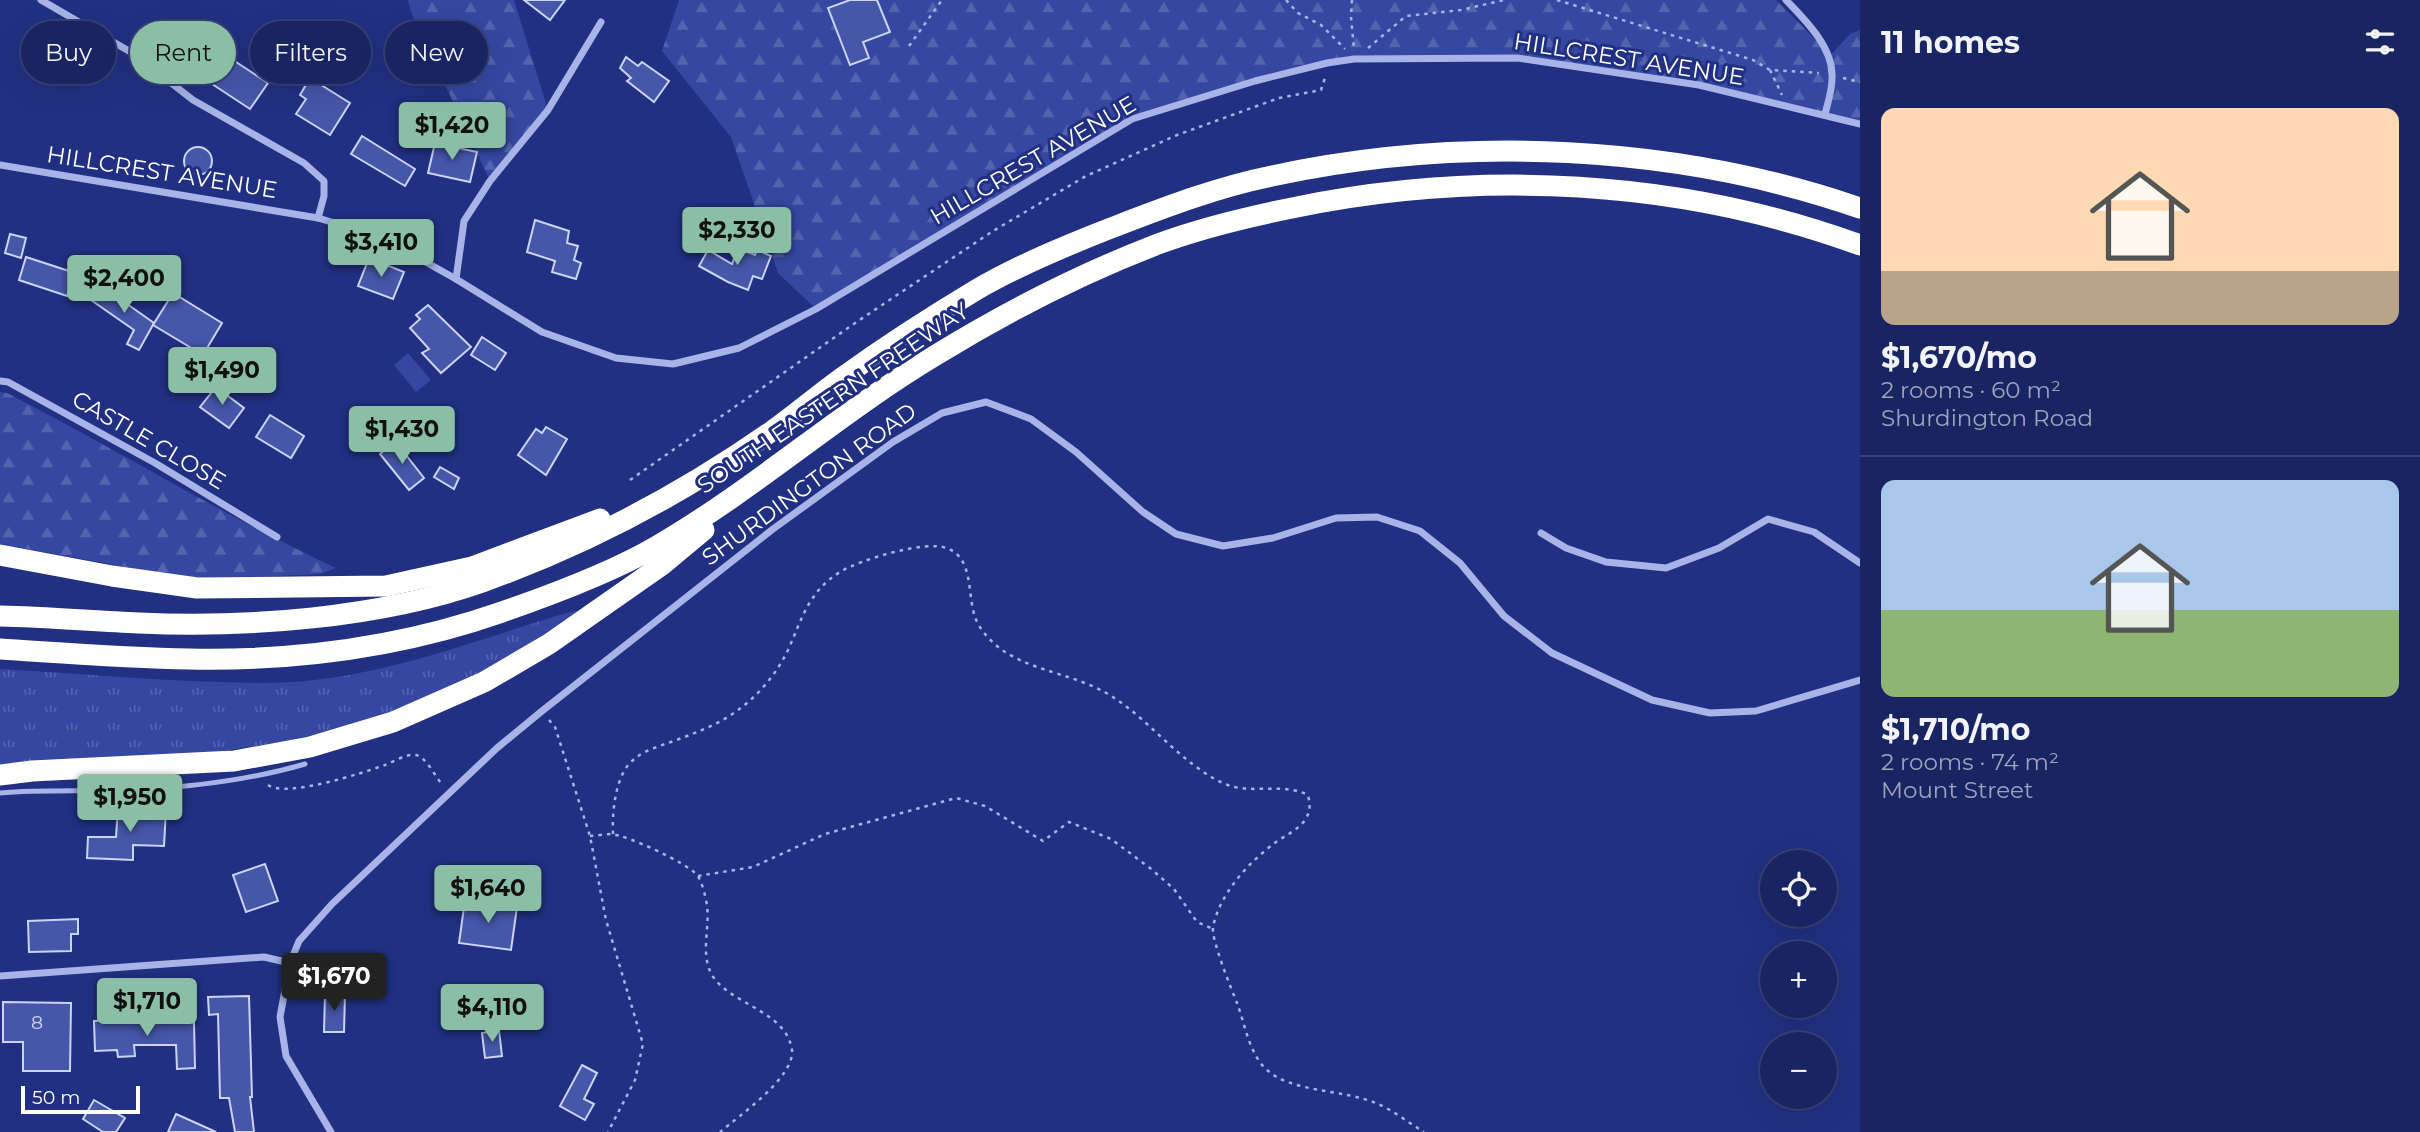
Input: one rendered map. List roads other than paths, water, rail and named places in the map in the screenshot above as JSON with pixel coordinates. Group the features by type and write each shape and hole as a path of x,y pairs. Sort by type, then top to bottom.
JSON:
{"highway":[{"name":"SOUTH EASTERN FREEWAY","path":"0,615 141,623 223,624 305,618 391,606 475,584 553,555 629,520 702,477 773,430 841,378 978,289 1055,250 1158,209 1268,176 1353,162 1437,153 1520,151 1604,154 1691,166 1774,184 1860,208"},
{"name":"SOUTH EASTERN FREEWAY","path":"0,649 190,659 279,657 362,648 499,613 577,583 653,549 727,502 862,404 933,357 1008,313 1086,274 1162,243 1246,218 1328,200 1412,189 1498,184 1584,187 1672,197 1752,212 1860,246"},
{"path":"0,775 233,761 310,747 393,722 484,682 549,644 662,565 794,454"},
{"path":"0,555 112,576 197,588 386,586 472,567 549,540 702,477"}],"street":[{"name":"HILLCREST AVENUE","path":"41,0 134,54 193,100 304,163 324,181 324,196 318,218"},
{"path":"1786,0 1813,29 1823,47 1832,75 1825,114"},
{"path":"456,279 464,221 490,181 548,110 601,22"},
{"name":"HILLCREST AVENUE","path":"0,165 318,218 381,237 542,332 616,358 673,363 739,348 816,309 1132,119 1255,81 1328,63 1354,59 1517,58 1699,85 1860,124"},
{"name":"CASTLE CLOSE","path":"0,381 8,382 155,463 277,537"},
{"name":"SHURDINGTON ROAD","path":"331,1132 285,1056 280,1017 290,962 299,941 332,904 497,748 542,711 774,529 893,442 942,413 986,402 1031,418 1076,452 1143,512 1176,534 1223,546 1273,538 1336,518 1377,517 1420,531 1460,563 1504,616 1552,653 1652,700 1710,713 1756,711 1860,680"},
{"path":"1541,533 1566,548 1606,562 1666,568 1719,548 1768,519 1814,532 1860,563"},
{"path":"0,976 264,957 290,962"}],"lane":[{"path":"0,793 55,789 134,790 264,775 305,765"}]}
